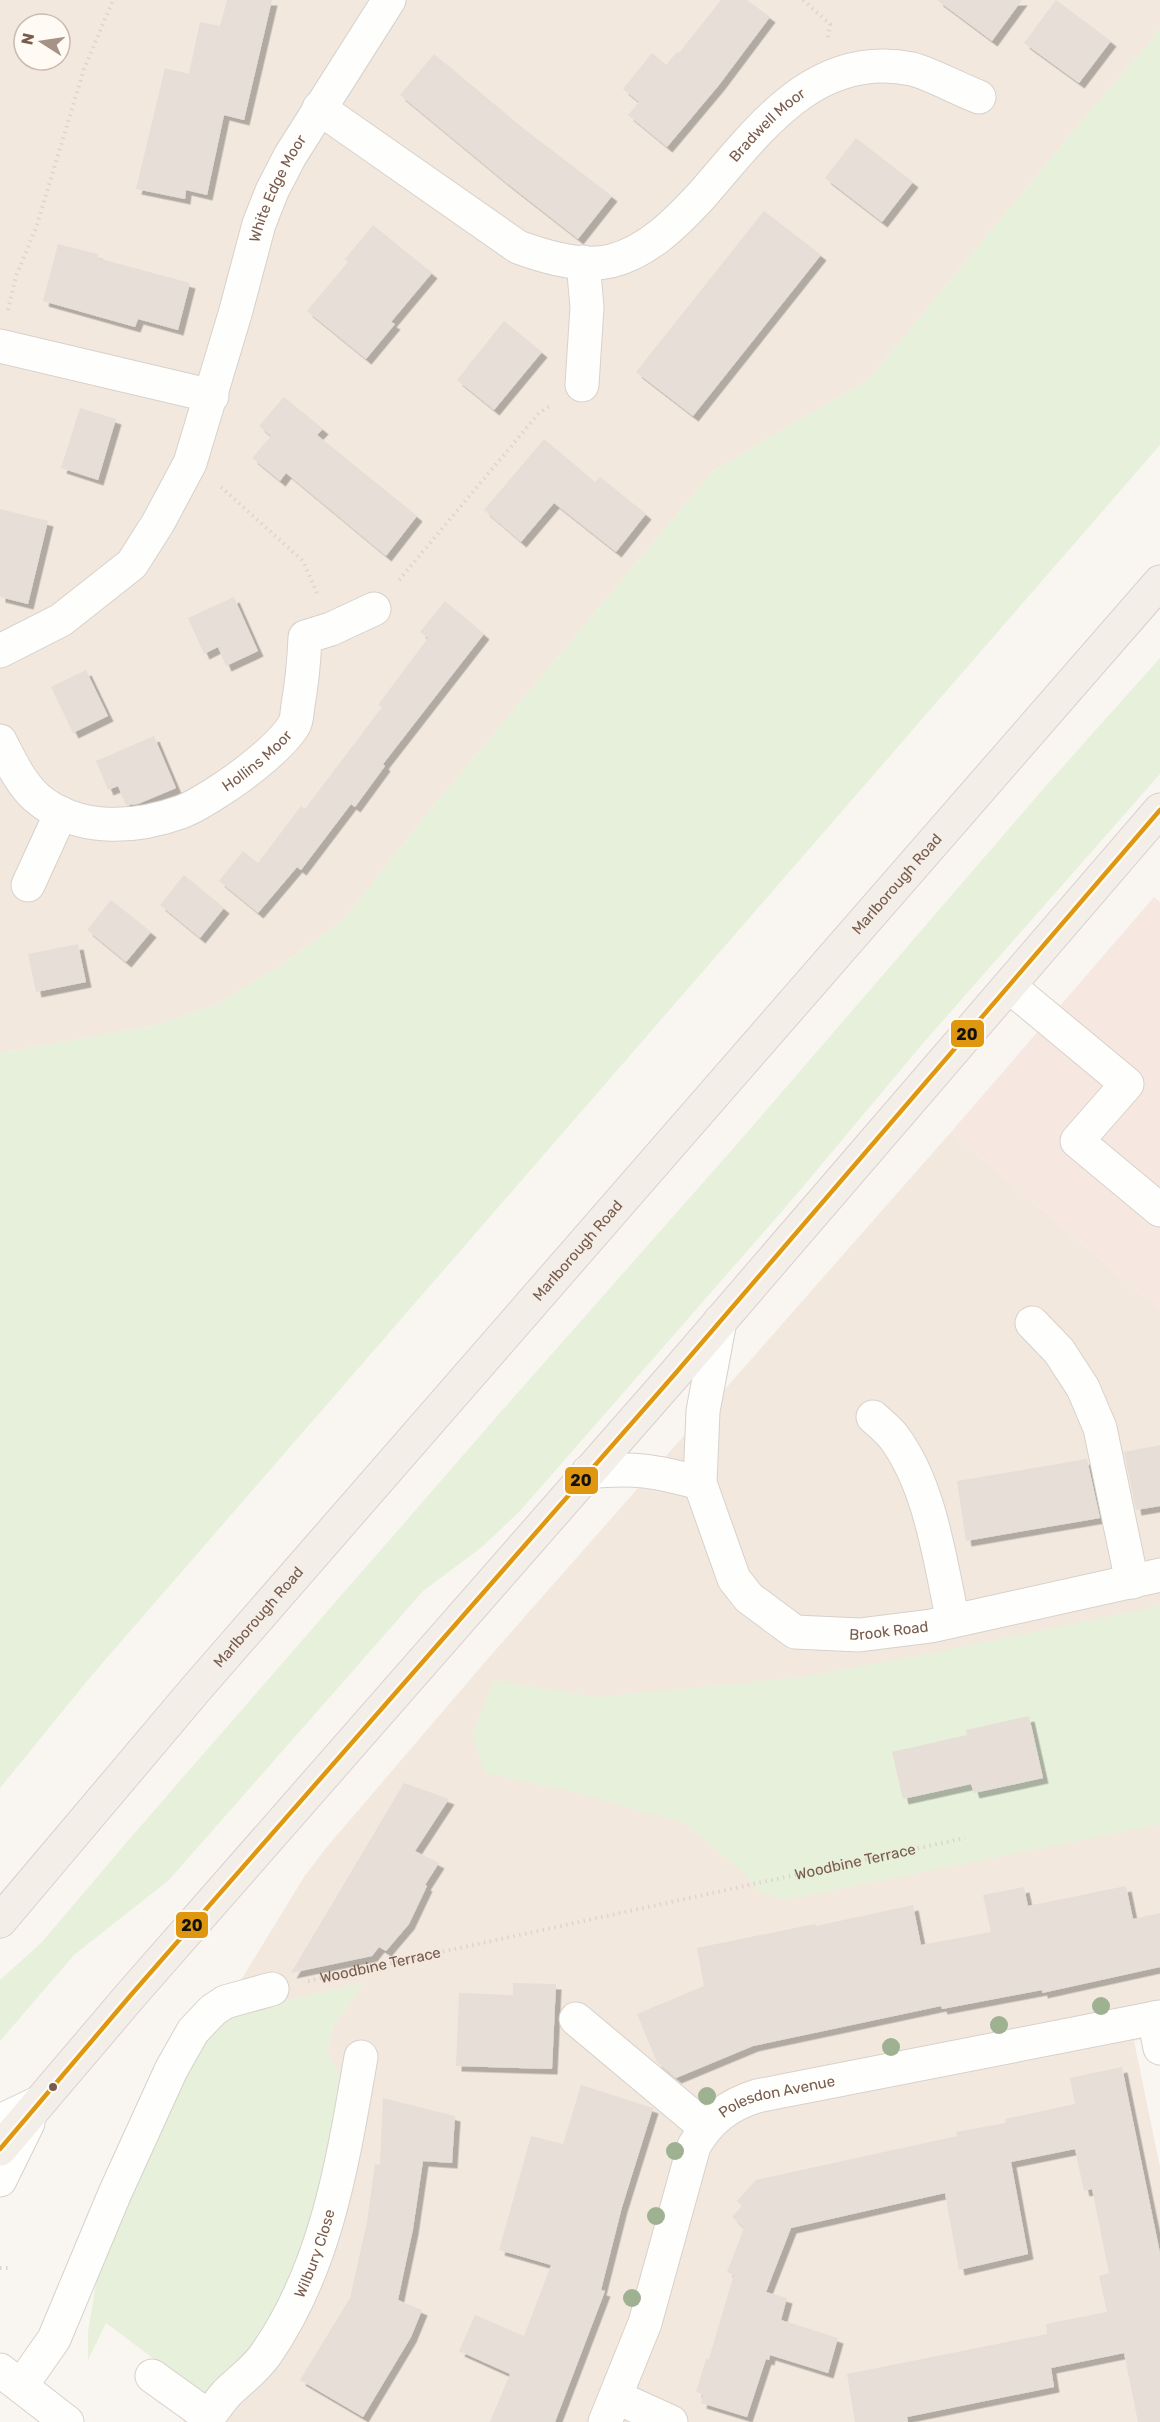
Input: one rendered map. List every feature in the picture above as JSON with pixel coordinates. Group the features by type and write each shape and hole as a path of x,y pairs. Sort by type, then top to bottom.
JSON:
{"main road":[{"name":"Marlborough Road","path":"0,1921 195,1690 1160,582"},
{"path":"0,2149 1009,986 1156,824"}],"street":[{"name":"White Edge Moor","path":"0,651 61,620 132,564 158,523 190,463 212,396 259,224 290,156 389,0"},
{"name":"Bradwell Moor","path":"319,108 518,247 541,256 583,262 611,261 641,248 675,225 755,132 792,98 823,79 853,69 881,67 913,69 979,97"},
{"path":"582,385 587,307 583,262"},
{"path":"3,333 212,396"},
{"name":"Hollins Moor","path":"0,741 19,775 37,797 61,813 89,824 116,825 148,821 182,812 236,780 267,756 295,723 304,676 305,637 331,629 374,609"},
{"path":"28,885 61,813"},
{"path":"1009,986 1127,1084 1077,1141 1160,1210"},
{"name":"Brook Road","path":"720,1321 703,1411 700,1483 734,1579 749,1598 795,1632 859,1635 953,1621 1146,1579"},
{"path":"1032,1323 1065,1360 1083,1388 1100,1428 1146,1579"},
{"path":"873,1417 893,1437 913,1472 931,1518 953,1621"},
{"path":"588,1472 621,1468 645,1470 700,1483"},
{"path":"67,2422 10,2378 54,2339 166,2080 193,2031 213,2010 225,2002 272,1989"},
{"path":"576,2019 705,2127"},
{"name":"Polesdon Avenue","path":"610,2409 645,2323 694,2146 705,2127 723,2112 739,2102 757,2097 1158,2028"},
{"name":"Wilbury Close","path":"207,2419 227,2394 266,2355 307,2280 323,2235 341,2168 361,2057"},
{"path":"0,2121 38,2103"},
{"path":"0,2180 38,2103"},
{"path":"152,2376 207,2419"},
{"path":"610,2409 671,2422"}],"path":[{"path":"3,333 16,276 36,228 84,69 113,0"},
{"path":"803,0 830,24 823,79"},
{"path":"374,609 539,413 582,385"},
{"path":"190,463 224,489 303,561 331,629"},
{"name":"Woodbine Terrace","path":"272,1989 965,1838"},
{"path":"0,2268 8,2268"}],"shaded area":[{"path":"0,0 1160,0 1160,30 1085,117 869,379 713,471 432,808 344,919 284,963 218,1004 153,1026 0,1053"},
{"path":"1154,897 1160,902 1160,1310 951,1132"},
{"path":"951,1132 1160,1310 1160,2035 1134,2041 1160,2167 1160,2422 183,2422 201,2394 242,2358 339,2075 327,2052 332,2029 363,1983 259,2007 222,2011 304,1877 326,1848 485,1662"}],"green space":[{"path":"1160,30 1160,445 92,1675 0,1788 0,1053 153,1026 218,1004 284,963 344,919 432,808 713,471 869,379 1085,117"},
{"path":"1160,658 1160,774 924,1042 796,1195 520,1511 482,1547 423,1591 169,1880 74,1955 0,2041 0,1980 42,1942 1044,788"},
{"path":"1160,1606 1160,1824 785,1900 759,1892 740,1869 684,1823 574,1792 485,1773 472,1734 494,1680 597,1697 801,1677 922,1655"},
{"path":"363,1983 332,2029 327,2052 339,2075 340,2090 323,2182 300,2255 268,2323 242,2358 201,2394 106,2323 88,2360 88,2332 100,2259 181,2060 222,2011 259,2007"}],"building":[{"path":"227,0 272,0 244,120 224,115 207,195 186,190 185,199 136,189 165,68 189,74 200,22 220,26"},
{"path":"721,0 747,0 770,17 719,85 667,147 628,115 639,102 623,89 652,53 666,65 677,52 679,53"},
{"path":"937,0 1022,0 992,41"},
{"path":"1056,0 1111,41 1079,83 1024,43"},
{"path":"434,54 524,129 612,196 578,239 400,95"},
{"path":"856,138 913,182 882,222 825,178"},
{"path":"764,211 821,255 693,416 636,372"},
{"path":"373,225 432,273 391,322 395,324 366,359 307,311 348,262 345,259"},
{"path":"58,244 98,254 97,258 190,283 178,330 138,319 135,327 43,301"},
{"path":"504,321 542,352 494,410 457,380"},
{"path":"284,397 323,429 317,435 417,516 386,556 286,473 280,481 252,458 271,436 259,426"},
{"path":"80,408 116,419 98,480 61,468"},
{"path":"544,439 595,482 600,477 646,514 616,552 554,503 521,542 484,510"},
{"path":"0,509 48,521 28,604 0,597"},
{"path":"234,597 258,651 226,666 218,647 204,654 188,618"},
{"path":"445,601 484,634 383,764 385,766 355,807 351,804 301,870 297,867 258,913 219,881 243,851 258,863 301,806 305,809 382,707 378,705 428,638 420,632"},
{"path":"86,670 108,716 73,733 51,687"},
{"path":"154,736 176,788 138,804 126,805 118,786 108,790 96,761"},
{"path":"184,875 224,908 200,938 160,905"},
{"path":"111,900 151,932 126,962 87,930"},
{"path":"78,944 86,982 36,992 28,954"},
{"path":"1160,1445 1160,1506 1136,1510 1124,1452"},
{"path":"1087,1459 1100,1518 966,1541 957,1481"},
{"path":"1029,1716 1043,1778 974,1793 971,1784 903,1799 892,1752 967,1735 966,1730"},
{"path":"404,1783 449,1799 415,1851 439,1863 425,1885 427,1886 409,1924 386,1951 379,1947 372,1956 291,1973"},
{"path":"1126,1886 1133,1919 1160,1913 1160,1967 1042,1993 1042,1990 942,2009 941,2006 753,2046 676,2078 657,2062 637,2014 704,1986 697,1948 913,1905 921,1945 991,1932 983,1895 1024,1887 1028,1906"},
{"path":"513,1983 556,1984 552,2069 456,2066 459,1993 513,1995"},
{"path":"1122,2067 1160,2253 1160,2422 1138,2422 1124,2353 1051,2368 1054,2387 907,2417 908,2422 855,2422 847,2374 1047,2334 1046,2324 1107,2312 1099,2276 1109,2273 1092,2189 1084,2191 1075,2149 1011,2162 1028,2254 959,2270 945,2193 791,2228 766,2292 787,2298 781,2320 838,2338 828,2373 770,2355 769,2360 766,2359 747,2417 701,2403 703,2394 696,2392 706,2359 709,2359 734,2275 727,2272 744,2228 732,2217 742,2206 737,2201 756,2180 957,2136 956,2132 1006,2123 1005,2119 1075,2104 1070,2078"},
{"path":"581,2085 653,2108 622,2207 601,2290 605,2291 555,2422 490,2422 510,2374 459,2351 475,2315 524,2336 551,2265 499,2250 531,2136 563,2144"},
{"path":"383,2098 455,2116 452,2163 423,2161 413,2229 398,2300 422,2310 411,2337 363,2417 300,2380 350,2298 367,2222 375,2164 380,2165"}],"transit line":[{"name":"20","path":"0,2149 130,1996 674,1375 1160,810"}]}
